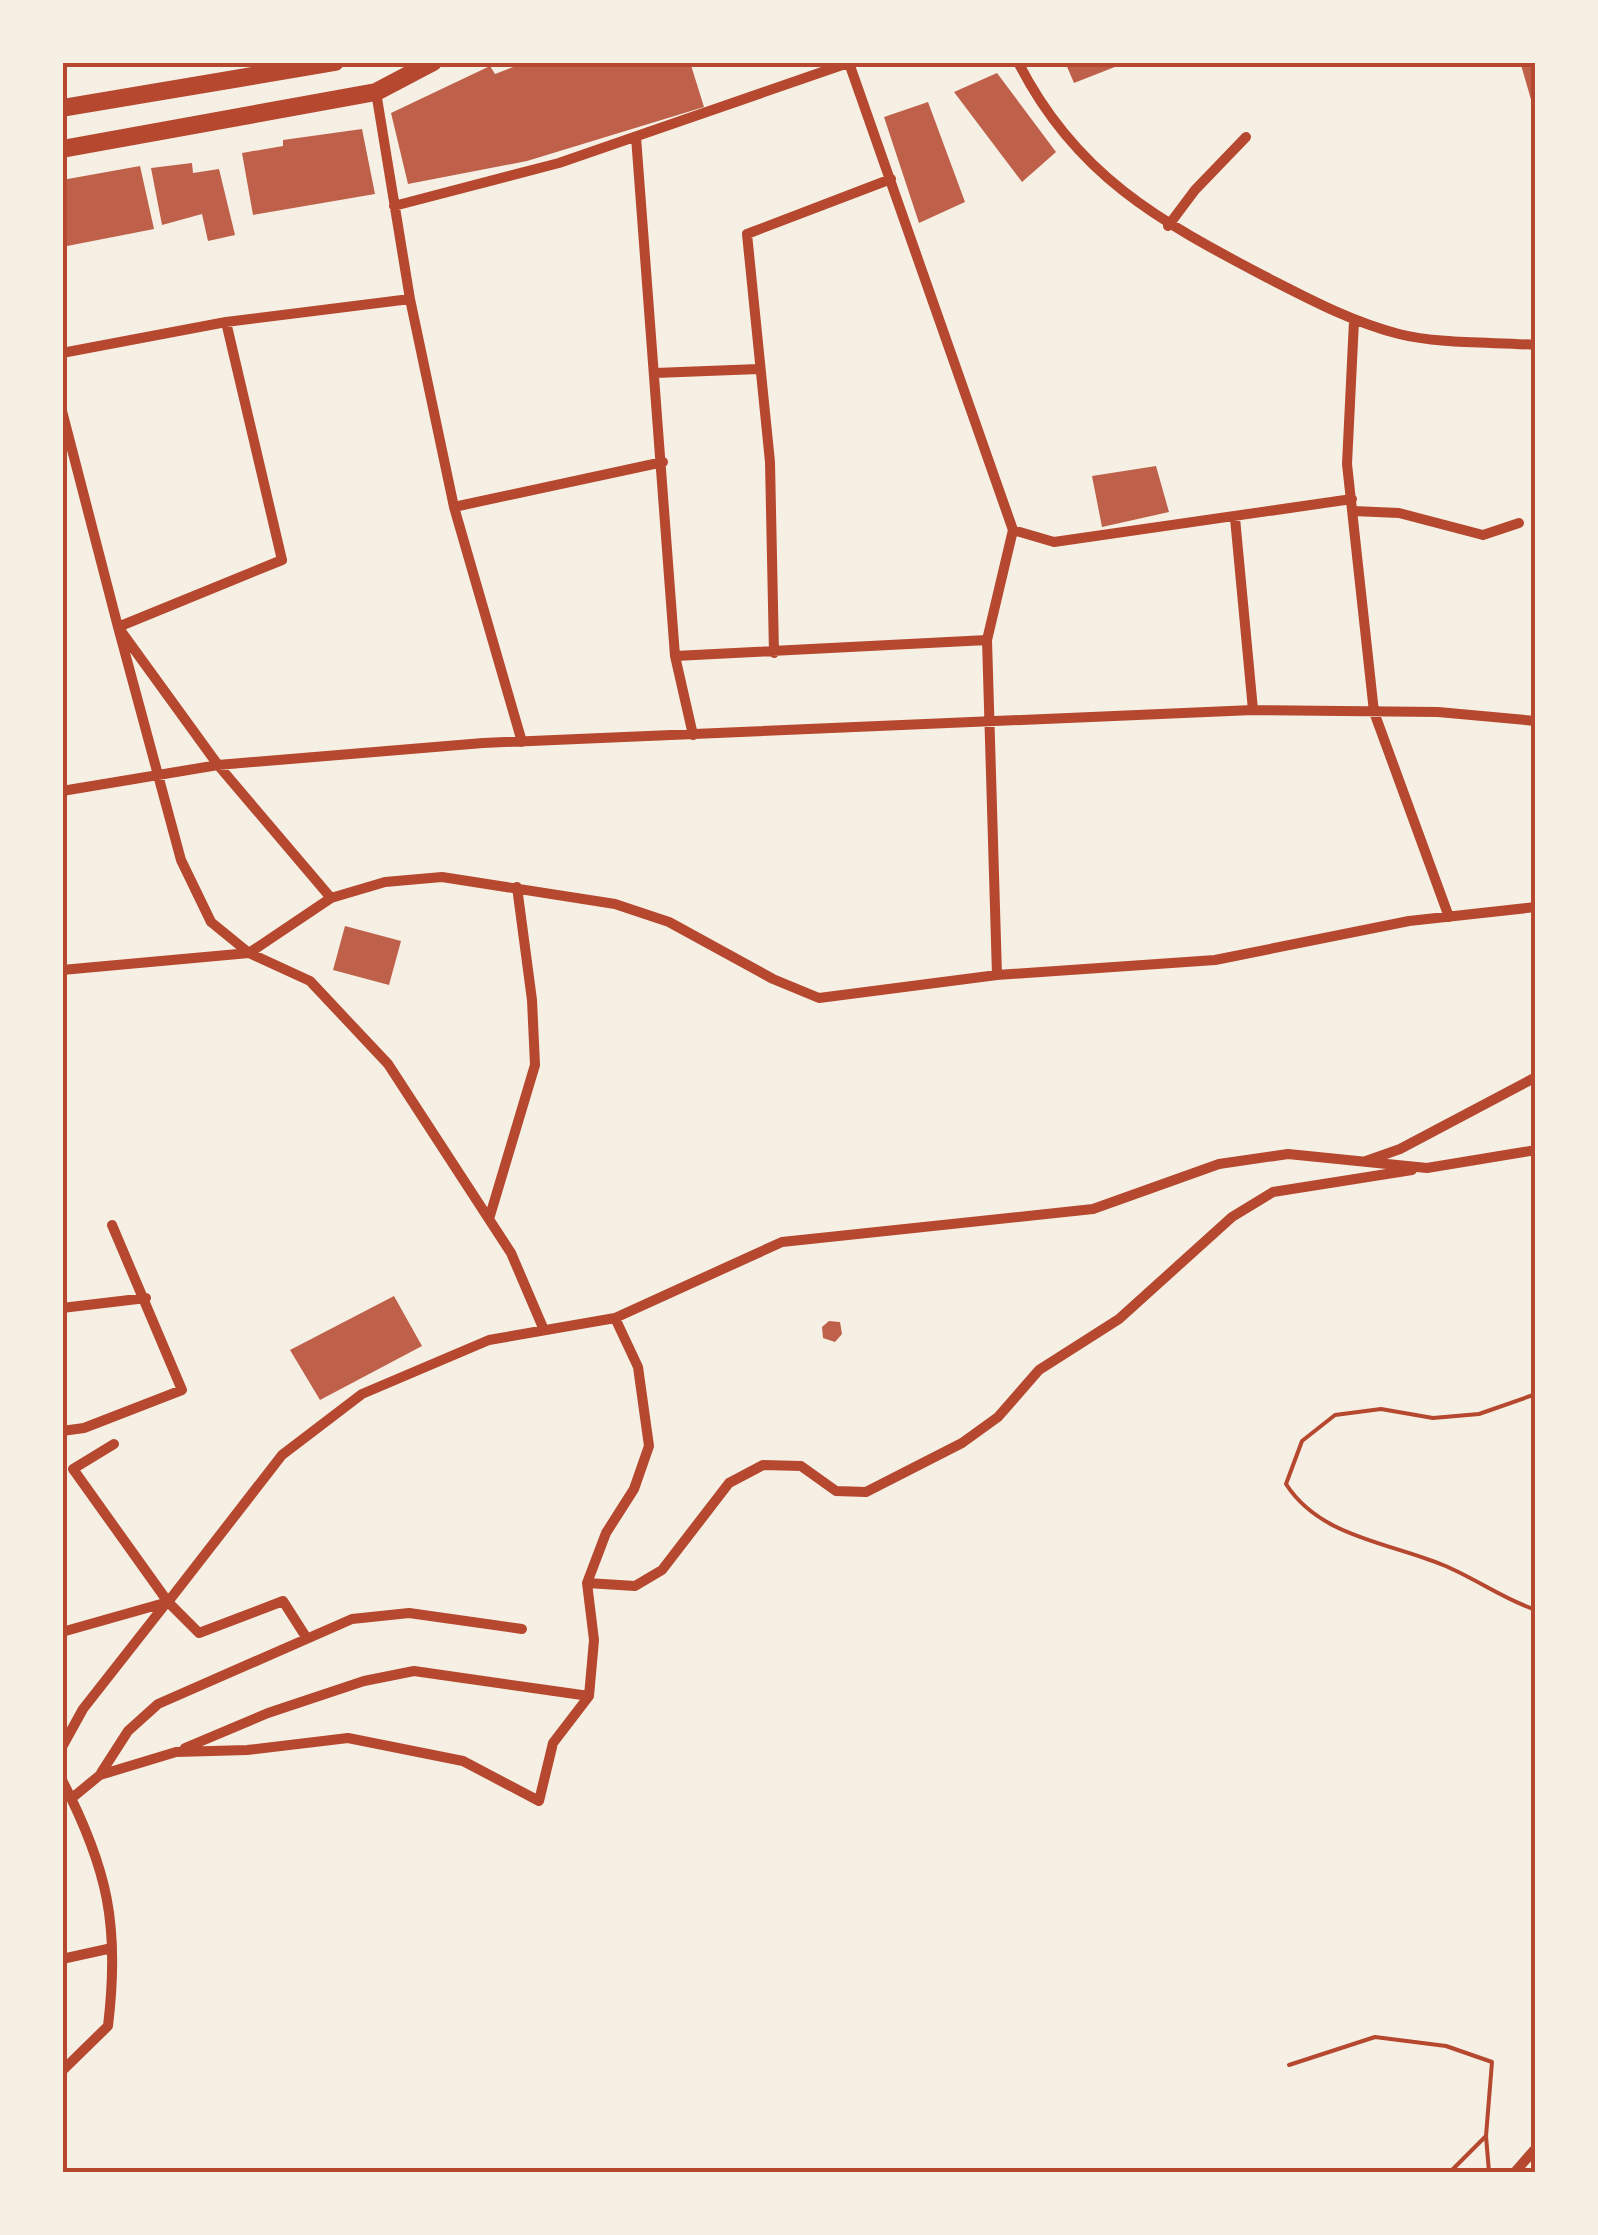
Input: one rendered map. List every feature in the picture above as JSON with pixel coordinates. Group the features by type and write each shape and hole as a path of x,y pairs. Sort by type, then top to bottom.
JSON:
{"main road":[{"path":"62,108 335,62"},
{"path":"62,148 376,92 433,62"}],"street":[{"path":"1018,62 1038,103 1105,177 1168,226 1354,320 1403,336 1536,345"},
{"path":"394,206 559,163 850,63 1013,530 987,640 997,975"},
{"path":"376,92 410,300 454,507 522,742"},
{"path":"636,137 675,656 693,735"},
{"path":"1168,226 1195,190 1246,137"},
{"path":"774,653 770,462 746,234 891,179"},
{"path":"62,353 226,322 410,300"},
{"path":"1354,320 1346,464 1374,712 1449,917"},
{"path":"118,628 282,560 226,322"},
{"path":"655,373 759,369"},
{"path":"62,411 156,778 181,860 211,922 249,954 310,980 388,1064 511,1253 544,1330"},
{"path":"454,507 662,462"},
{"path":"1013,530 1054,542 1352,505 1483,535 1518,523"},
{"path":"1234,518 1254,710"},
{"path":"118,628 218,765 331,898"},
{"path":"675,656 774,653 835,644 987,640"},
{"path":"62,791 218,765 522,742 1254,710 1536,721"},
{"path":"62,970 249,954 331,898 385,882 442,877 616,904 668,922 819,998 997,975 1214,960 1449,917 1536,907"},
{"path":"489,1219 535,1064 532,1000 517,887"},
{"path":"1364,1162 1400,1149 1536,1077"},
{"path":"587,1584 635,1586 662,1570 728,1483 762,1465 801,1466 836,1491 866,1492 962,1443 998,1417 1039,1370 1119,1319 1232,1217 1274,1192 1536,1150"},
{"path":"62,1746 83,1709 282,1455 362,1394 489,1340 615,1318 782,1242 1093,1209 1219,1164 1288,1154 1427,1168"},
{"path":"62,1431 84,1428 182,1390 112,1224"},
{"path":"62,1308 146,1298"},
{"path":"176,1752 247,1750 348,1738 463,1761 539,1801 553,1743 589,1696 594,1640 587,1584 606,1533 634,1489 650,1446 638,1367 615,1318"},
{"path":"114,1444 73,1468 168,1602 199,1633 283,1600 306,1637"},
{"path":"62,1632 168,1602"},
{"path":"72,1798 100,1775 128,1731 158,1704 352,1619 409,1613 522,1629"},
{"path":"100,1775 176,1752 300,1702 364,1681 414,1671 589,1696"},
{"path":"62,1780 96,1847 112,1918 108,2026 62,2070"},
{"path":"62,1959 112,1948"},
{"path":"1515,2172 1536,2148"}],"path":[{"path":"1536,1394 1480,1414 1433,1418 1382,1409 1335,1415 1302,1441 1286,1484 1302,1508 1327,1524 1445,1565 1536,1610"},
{"path":"1289,2065 1375,2037 1446,2046 1492,2062 1486,2136 1489,2172"},
{"path":"1450,2172 1486,2136"}],"building":[{"path":"526,62 690,62 704,107 527,161 408,184 391,113 490,66 495,74"},
{"path":"1065,62 1125,62 1125,63 1074,83"},
{"path":"1536,63 1536,102 1532,103 1521,65"},
{"path":"997,73 1056,152 1022,182 954,92"},
{"path":"928,102 965,202 919,223 884,117"},
{"path":"362,129 375,194 253,215 242,153 283,146 283,140"},
{"path":"192,163 193,173 219,169 235,235 208,241 202,214 162,225 151,168"},
{"path":"140,166 154,229 62,247 62,180"},
{"path":"1156,466 1169,512 1102,527 1092,476"},
{"path":"345,926 401,941 389,985 333,970"},
{"path":"394,1296 422,1346 320,1400 290,1350"},
{"path":"829,1321 840,1322 842,1334 835,1342 823,1338 822,1327"}]}
